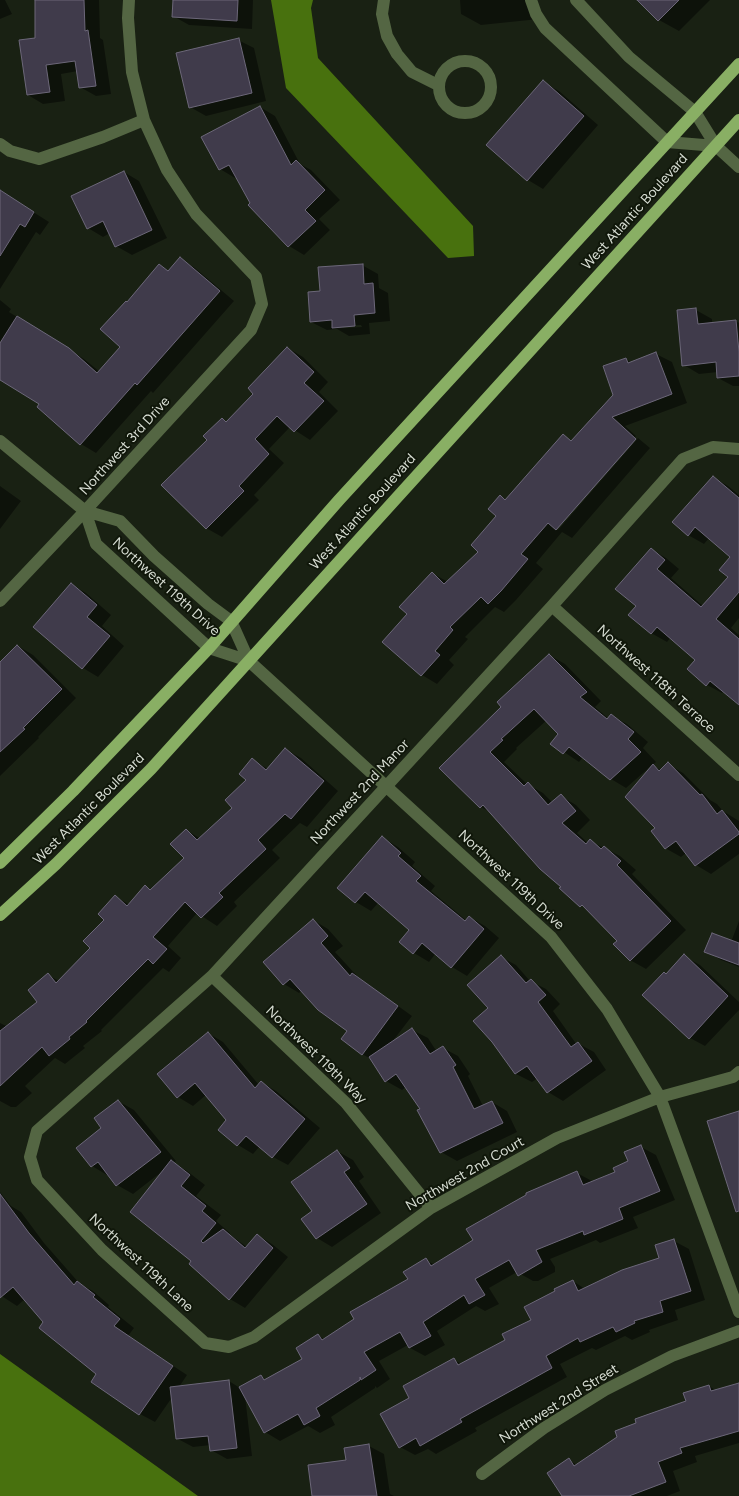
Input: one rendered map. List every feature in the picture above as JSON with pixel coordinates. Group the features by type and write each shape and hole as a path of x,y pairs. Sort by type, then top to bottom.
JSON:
{"main road":[{"name":"West Atlantic Boulevard","path":"0,863 73,791 209,648 339,500 739,64"},
{"name":"West Atlantic Boulevard","path":"0,915 56,864 151,769 739,120"}],"street":[{"path":"0,144 10,151 39,159 103,137 144,120 132,72 128,18 129,0"},
{"path":"384,0 382,14 385,28 396,54 412,72 438,85"},
{"name":"West Atlantic Boulevard","path":"531,0 536,14 545,28 667,142"},
{"path":"576,0 629,57 695,112 716,146 739,167"},
{"path":"467,60 477,63 485,69 490,78 492,88 489,98 483,107 474,112 463,113 454,111 445,105 440,96 438,85 441,75 447,67 456,62 467,60"},
{"name":"Northwest 3rd Drive","path":"0,601 251,330 262,304 256,277 196,214 166,170 144,120"},
{"path":"667,142 716,146"},
{"name":"Northwest 119th Drive","path":"0,441 85,511 120,521 154,556 208,604 231,621 249,661 551,937 607,1009 660,1097 739,1312"},
{"name":"Northwest 2nd Manor","path":"30,1157 37,1131 212,976 552,606 683,459 713,447 739,449"},
{"name":"Northwest 119th Drive","path":"85,511 96,544 209,648 249,661"},
{"name":"Northwest 118th Terrace","path":"552,606 739,775"},
{"name":"Northwest 119th Way","path":"212,976 346,1102 431,1208"},
{"name":"Northwest 2nd Court","path":"229,1347 254,1337 431,1208 557,1138 660,1097 733,1077 739,1072"},
{"name":"Northwest 119th Lane","path":"30,1157 37,1180 102,1250 205,1343 229,1347"},
{"name":"Northwest 2nd Street","path":"482,1474 544,1428 605,1390 672,1356 739,1330"}],"shaded area":[{"path":"271,0 313,0 311,8 318,58 473,226 474,256 448,258 286,88"},
{"path":"0,1354 198,1496 0,1496"}],"building":[{"path":"35,0 84,0 85,31 88,30 96,86 79,88 75,61 46,65 50,92 27,95 19,40 35,38"},
{"path":"173,0 238,0 237,21 172,17"},
{"path":"637,0 679,0 658,21"},
{"path":"239,38 252,93 189,108 176,53"},
{"path":"543,80 584,116 527,181 486,145"},
{"path":"260,106 291,165 296,160 325,190 305,210 316,221 288,247 248,205 250,203 229,165 219,170 201,137"},
{"path":"124,171 152,230 115,247 103,221 87,229 71,196"},
{"path":"0,190 34,212 25,227 20,224 0,256"},
{"path":"180,257 220,291 137,385 135,383 80,445 37,407 39,404 0,380 0,343 17,316 69,348 97,373 120,347 100,329 127,302 159,264 168,271"},
{"path":"363,264 364,284 373,283 375,313 354,315 355,326 332,328 332,320 310,322 308,292 320,291 318,267"},
{"path":"696,308 698,324 736,320 739,376 717,378 716,362 682,366 677,310"},
{"path":"287,347 314,372 304,383 324,401 294,432 277,416 255,439 269,454 239,486 244,491 206,529 161,485 207,440 203,436 222,418 226,422 253,394 248,388"},
{"path":"656,352 672,394 612,417 636,439 556,530 548,523 521,554 528,559 501,591 488,604 481,597 450,627 453,630 435,651 440,655 421,676 382,642 407,614 399,607 432,572 444,584 478,552 471,545 496,516 488,509 500,495 505,500 563,434 571,441 613,395 603,366 626,358 628,363"},
{"path":"713,476 739,498 739,592 716,619 739,639 739,705 710,681 706,686 687,669 695,660 657,627 651,634 628,615 636,606 615,589 651,548 665,560 657,569 701,607 728,577 719,570 730,557 695,527 688,536 672,522"},
{"path":"71,583 97,605 87,617 110,636 82,669 33,627"},
{"path":"17,645 62,689 23,728 25,729 0,752 0,662"},
{"path":"549,654 587,692 580,697 607,719 611,714 634,732 628,739 641,752 610,780 569,747 563,754 550,744 558,734 534,709 501,739 503,740 490,752 524,786 528,782 548,805 561,794 576,811 562,823 586,844 590,839 601,849 604,846 621,861 617,865 671,921 630,961 613,944 617,941 582,905 580,907 540,869 483,805 480,808 439,768 501,707 497,702"},
{"path":"285,748 324,781 291,819 285,814 258,840 266,849 219,893 223,897 201,918 185,902 153,937 167,949 153,964 148,959 87,1022 69,1037 70,1039 49,1056 42,1047 0,1086 0,1031 37,1002 28,990 48,973 56,983 90,948 83,941 104,920 98,914 115,895 127,906 145,885 150,890 184,858 170,844 186,829 197,840 232,808 225,800 246,780 239,774 252,758 266,770"},
{"path":"668,762 700,795 702,794 717,814 722,810 739,832 739,834 695,866 676,841 665,849 651,831 655,828 625,797 653,764 659,771"},
{"path":"382,836 401,853 398,856 421,876 416,881 465,921 469,916 484,929 451,968 422,943 413,954 399,942 409,930 365,892 355,903 337,888"},
{"path":"313,919 328,936 321,943 350,976 352,973 398,1006 362,1055 341,1039 347,1031 318,1010 290,979 283,985 263,962"},
{"path":"712,933 739,943 739,965 704,952"},
{"path":"684,954 728,996 689,1039 642,995 664,972 666,974"},
{"path":"501,955 526,983 531,979 546,995 538,1002 571,1047 578,1042 592,1061 547,1093 527,1066 515,1074 492,1042 473,1021 488,1008 467,985"},
{"path":"412,1028 430,1054 443,1046 456,1065 453,1067 474,1109 492,1101 503,1123 440,1153 417,1110 420,1109 396,1074 385,1082 369,1057"},
{"path":"208,1032 255,1088 261,1081 305,1119 272,1158 246,1136 237,1146 218,1130 226,1120 195,1083 177,1098 157,1074"},
{"path":"118,1100 161,1152 116,1186 98,1162 91,1167 76,1148 101,1128 94,1118"},
{"path":"739,1111 739,1211 736,1212 707,1121"},
{"path":"641,1145 660,1191 619,1208 623,1219 584,1235 583,1231 536,1250 542,1262 518,1276 509,1260 475,1279 485,1295 469,1304 464,1295 423,1322 431,1336 409,1348 400,1332 364,1352 376,1370 361,1380 360,1377 360,1380 316,1408 320,1416 304,1425 298,1414 264,1433 239,1387 261,1375 264,1380 302,1359 296,1348 318,1334 322,1340 354,1319 350,1312 408,1279 403,1272 426,1258 431,1266 473,1240 466,1229 526,1195 526,1193 577,1171 583,1185 615,1172 613,1168 628,1161 624,1152"},
{"path":"337,1150 350,1168 344,1172 367,1204 316,1239 301,1219 312,1211 291,1182"},
{"path":"171,1160 190,1175 181,1186 206,1206 202,1211 216,1223 201,1241 203,1243 223,1229 245,1248 257,1234 273,1248 229,1300 189,1264 191,1261 130,1212"},
{"path":"0,1194 29,1233 74,1285 77,1281 120,1319 114,1326 173,1366 139,1415 91,1382 96,1374 39,1328 43,1322 13,1287 0,1298"},
{"path":"674,1239 691,1291 660,1301 663,1312 634,1321 635,1323 616,1332 613,1327 580,1342 578,1338 546,1356 552,1368 460,1419 462,1422 420,1446 416,1438 399,1448 380,1414 409,1398 403,1386 454,1358 458,1365 505,1340 502,1334 531,1320 524,1307 555,1291 554,1289 573,1280 578,1291 622,1270 659,1258 655,1245"},
{"path":"229,1380 237,1448 210,1451 208,1436 176,1439 170,1387"},
{"path":"739,1383 739,1431 680,1448 682,1453 658,1462 666,1482 629,1496 562,1496 547,1473 569,1458 574,1466 617,1437 615,1431 636,1423 635,1419 686,1401 683,1393 709,1385 711,1391"},
{"path":"369,1444 377,1496 312,1496 308,1465 346,1460 344,1448"}]}
